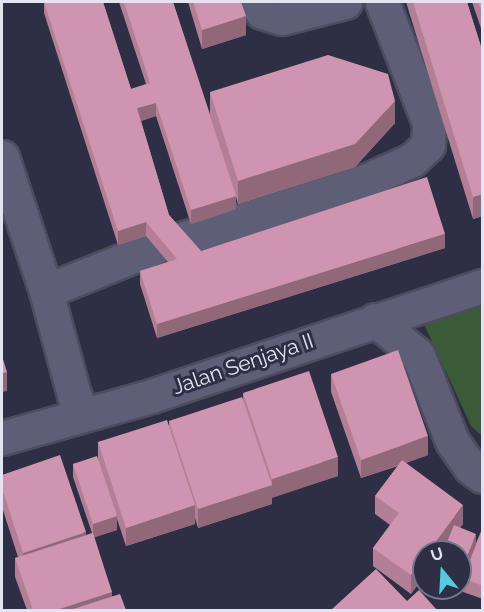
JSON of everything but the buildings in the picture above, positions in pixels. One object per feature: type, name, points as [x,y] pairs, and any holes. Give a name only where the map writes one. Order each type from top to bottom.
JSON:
[{"type":"street","points":[[255,2],[262,12],[282,18],[345,2]]},
{"type":"street","points":[[46,291],[167,243],[365,181],[412,160],[428,145],[429,123],[382,2]]},
{"type":"street","points":[[2,157],[46,291],[74,395],[83,414]]},
{"type":"street","name":"Jalan Senjaya II","points":[[2,438],[151,396],[483,286]]},
{"type":"street","points":[[375,320],[418,355],[452,441],[470,467],[483,476]]},
{"type":"green space","points":[[482,294],[482,436],[471,426],[419,313]]}]
